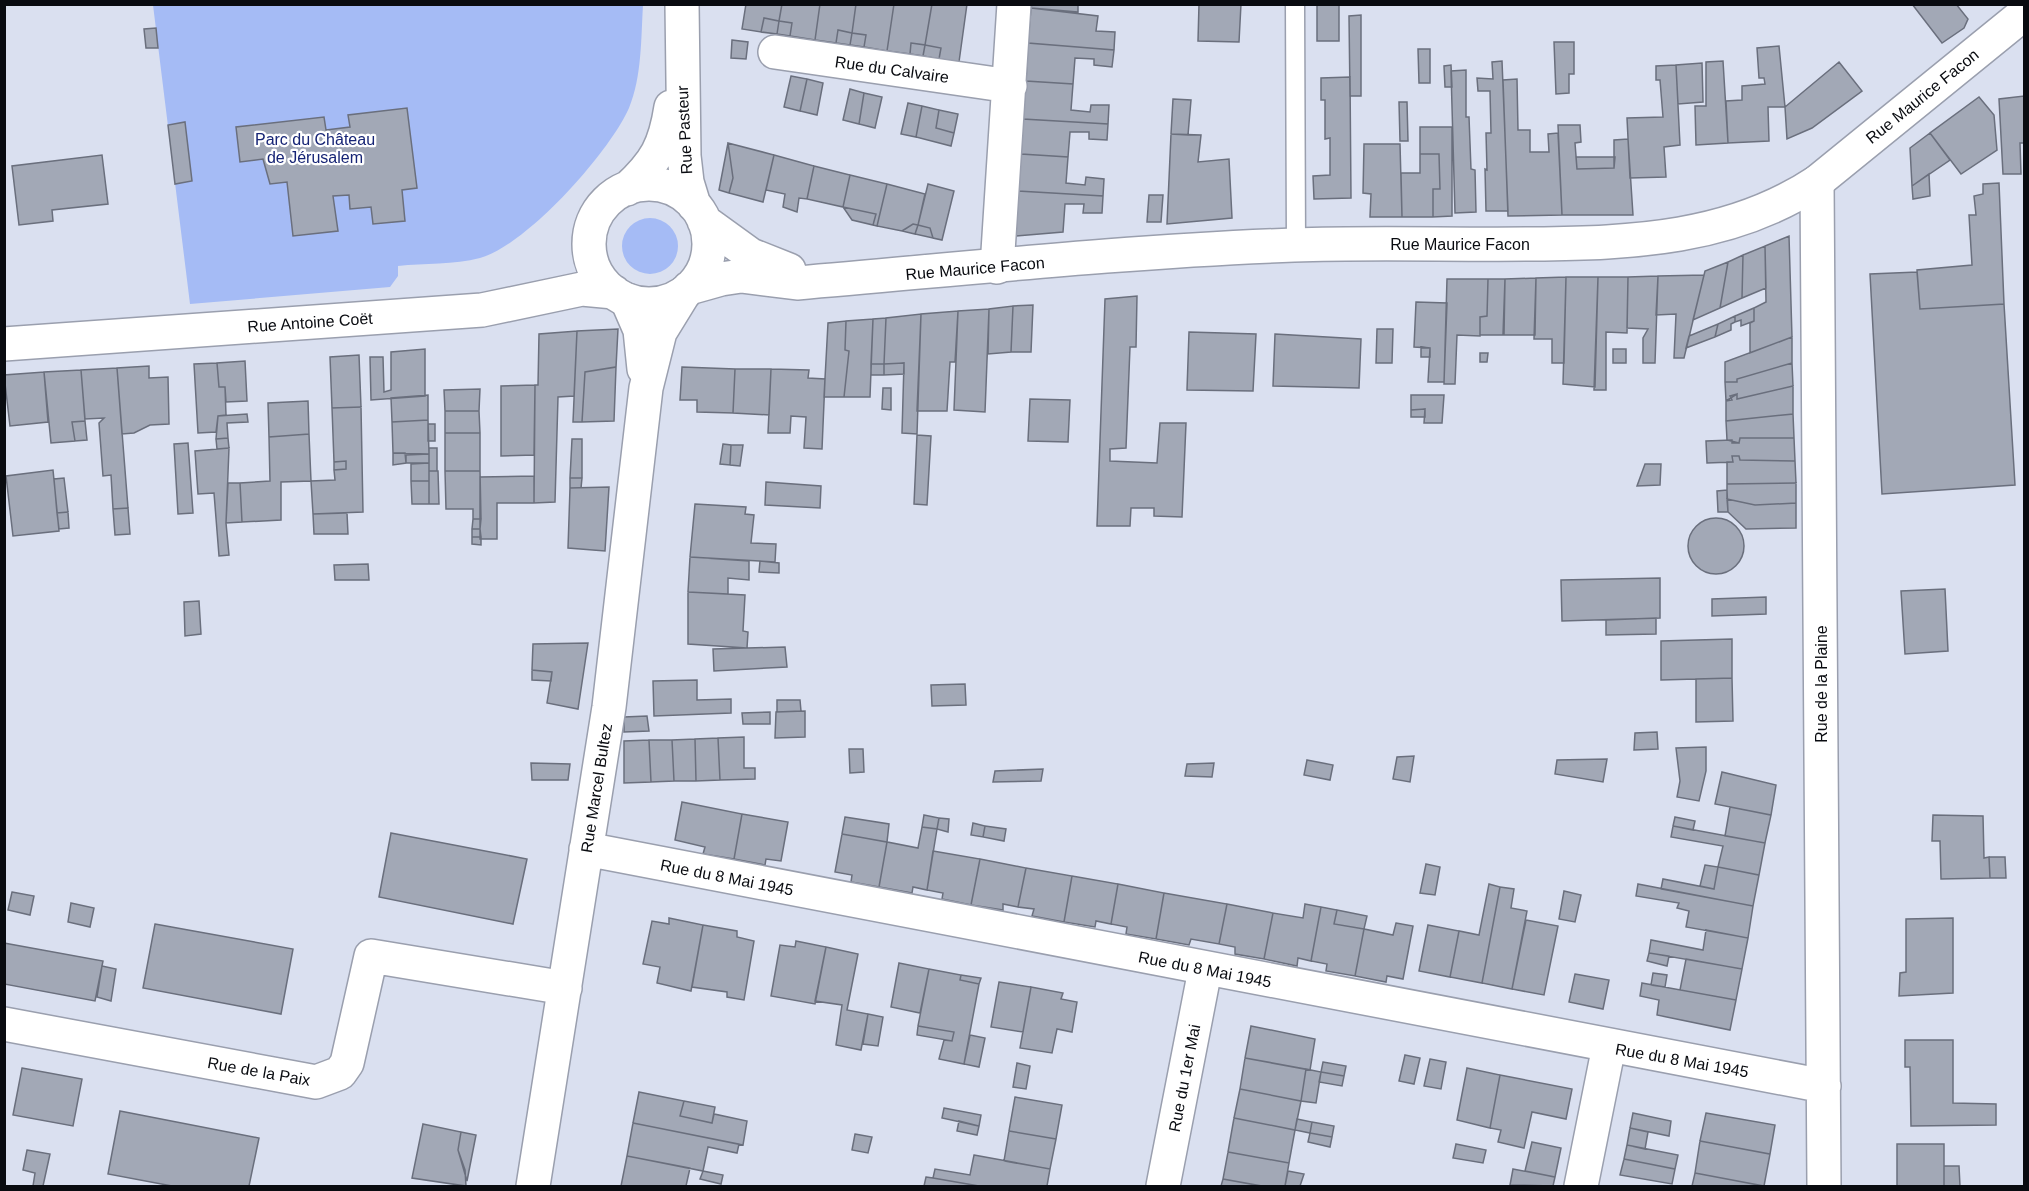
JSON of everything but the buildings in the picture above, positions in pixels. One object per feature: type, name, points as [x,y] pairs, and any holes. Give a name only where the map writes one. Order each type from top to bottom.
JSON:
[{"type":"street","name":"Rue Pasteur","points":[[682,4],[681,55],[685,170],[699,213]]},
{"type":"street","points":[[997,267],[1014,4]]},
{"type":"street","name":"Rue Maurice Facon","points":[[686,290],[721,279],[741,276],[786,283],[1296,245],[1578,243],[1655,239],[1748,218],[1796,196],[1817,182],[2020,15]]},
{"type":"street","name":"Rue du Calvaire","points":[[775,52],[1010,86]]},
{"type":"street","name":"Rue Pasteur","points":[[627,189],[652,164],[662,148],[681,55]]},
{"type":"street","name":"Rue de la Plaine","points":[[1817,182],[1824,1186]]},
{"type":"street","points":[[648,185],[663,186],[677,191],[699,213],[709,242],[708,257],[699,277],[686,290],[656,303],[621,296],[595,269],[590,255],[590,233],[603,206],[627,189],[648,185]]},
{"type":"street","name":"Rue Maurice Facon","points":[[699,213],[737,247],[762,261],[831,279]]},
{"type":"street","name":"Rue Antoine Coët","points":[[4,345],[482,310],[582,289],[621,296]]},
{"type":"street","name":"Rue Marcel Bultez","points":[[534,1186],[623,597],[646,388],[660,332],[686,290]]},
{"type":"street","name":"Rue Marcel Bultez","points":[[621,296],[640,330],[646,388]]},
{"type":"street","name":"Rue du 8 Mai 1945","points":[[586,849],[1205,970],[1824,1086]]},
{"type":"street","name":"Rue de la Paix","points":[[4,1024],[316,1082],[340,1073],[348,1063],[371,956],[565,988]]},
{"type":"street","name":"Rue du 1er Mai","points":[[1163,1186],[1205,970]]},
{"type":"street","points":[[1581,1186],[1609,1046]]},
{"type":"lane","points":[[1295,4],[1296,245]]},
{"type":"green space","name":"Parc du Château de Jérusalem","points":[[153,5],[643,5],[639,70],[629,108],[604,149],[543,217],[499,250],[470,260],[398,266],[398,276],[390,287],[190,304]]},
{"type":"green space","points":[[650,218],[661,220],[670,226],[676,235],[678,246],[676,257],[670,266],[661,272],[650,274],[639,272],[630,266],[624,257],[622,246],[624,235],[630,226],[639,220]]}]
